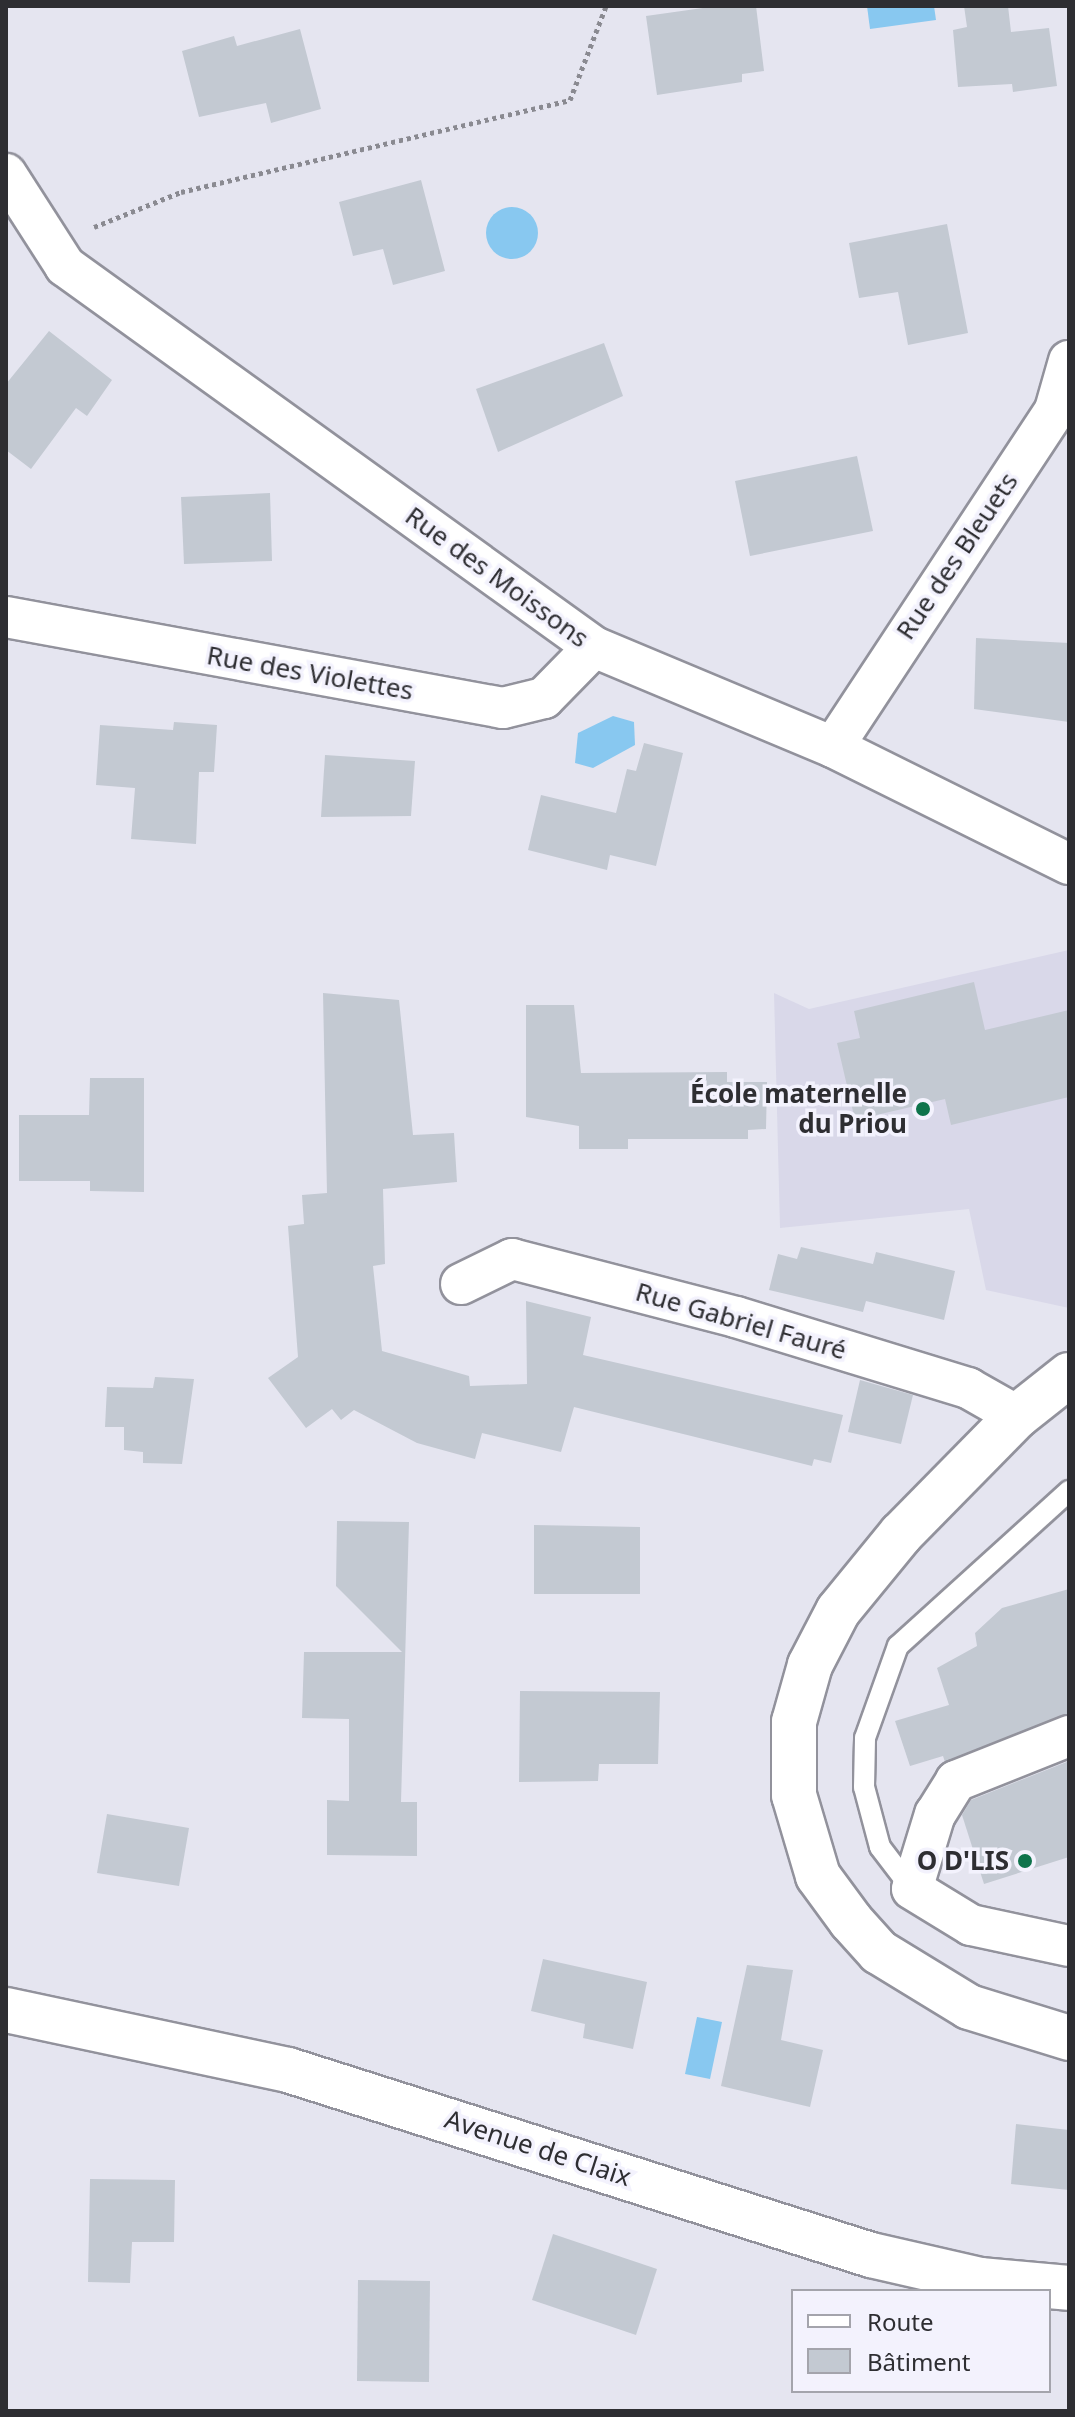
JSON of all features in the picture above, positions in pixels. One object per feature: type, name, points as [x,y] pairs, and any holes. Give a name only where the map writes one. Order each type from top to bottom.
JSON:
[{"type":"main road","points":[[1069,1375],[1017,1416],[901,1534],[838,1611],[810,1665],[794,1722],[794,1795],[818,1876],[879,1952],[969,2007],[1069,2038]]},
{"type":"main road","name":"Avenue de Claix","points":[[6,2010],[288,2070],[871,2255],[980,2280],[1069,2288]]},
{"type":"street","name":"Rue des Moissons","points":[[6,174],[65,266],[594,647],[833,747],[1069,864]]},
{"type":"street","name":"Rue des Bleuets","points":[[833,747],[1055,410],[1069,361]]},
{"type":"street","name":"Rue des Violettes","points":[[6,617],[503,708],[544,698],[594,647]]},
{"type":"street","name":"Rue Gabriel Fauré","points":[[461,1284],[512,1259],[736,1317],[968,1388],[1017,1416]]},
{"type":"street","points":[[1069,1736],[956,1781],[935,1814],[912,1889],[971,1925],[1069,1946]]},
{"type":"lane","points":[[912,1889],[880,1847],[864,1787],[865,1738],[898,1646],[1069,1491]]},
{"type":"path","points":[[50,244],[181,192],[570,100],[606,6]]},
{"type":"shaded area","name":"École maternelle du Priou","points":[[1069,950],[1069,1308],[986,1290],[969,1209],[780,1228],[774,993],[809,1009]]},
{"type":"water","points":[[867,6],[934,6],[936,20],[870,29]]},
{"type":"water","points":[[512,207],[531,214],[538,233],[531,252],[512,259],[493,252],[486,233],[493,214]]},
{"type":"water","points":[[613,716],[634,722],[635,745],[593,768],[575,763],[578,733]]},
{"type":"water","points":[[697,2017],[722,2022],[710,2079],[685,2074]]},
{"type":"building","points":[[717,6],[756,6],[764,71],[742,74],[742,82],[657,95],[646,16]]},
{"type":"building","points":[[964,6],[1008,6],[1011,32],[1049,28],[1057,86],[1013,92],[1012,84],[958,87],[953,30],[967,27]]},
{"type":"building","points":[[300,29],[321,109],[271,123],[266,103],[199,117],[182,51],[234,36],[237,46]]},
{"type":"building","points":[[421,180],[445,271],[393,285],[383,249],[353,256],[339,202]]},
{"type":"building","points":[[947,224],[968,333],[908,345],[898,292],[859,298],[849,243]]},
{"type":"building","points":[[49,331],[112,380],[87,416],[76,408],[31,469],[6,450],[6,384]]},
{"type":"building","points":[[604,343],[623,396],[498,452],[476,389]]},
{"type":"building","points":[[857,456],[873,531],[750,556],[735,481]]},
{"type":"building","points":[[270,493],[272,561],[184,564],[181,497]]},
{"type":"building","points":[[976,638],[1069,643],[1069,722],[974,709]]},
{"type":"building","points":[[174,722],[217,725],[214,772],[199,772],[196,844],[131,839],[135,788],[96,785],[100,725],[173,730]]},
{"type":"building","points":[[644,743],[683,753],[656,866],[610,855],[607,870],[528,850],[541,795],[616,813],[627,769],[636,771]]},
{"type":"building","points":[[325,755],[415,761],[411,816],[321,817]]},
{"type":"building","points":[[974,982],[985,1030],[1069,1010],[1069,1097],[951,1125],[945,1099],[855,1120],[837,1043],[860,1038],[854,1011]]},
{"type":"building","points":[[323,993],[399,1000],[413,1135],[454,1133],[457,1182],[383,1189],[385,1264],[373,1266],[382,1351],[469,1376],[470,1386],[527,1384],[526,1301],[591,1317],[583,1355],[843,1415],[831,1463],[814,1459],[812,1466],[574,1407],[561,1452],[482,1433],[475,1459],[417,1443],[354,1410],[341,1420],[332,1409],[306,1428],[268,1378],[298,1357],[288,1226],[304,1224],[302,1195],[327,1193]]},
{"type":"building","points":[[526,1005],[574,1005],[581,1073],[727,1072],[727,1082],[767,1082],[766,1129],[748,1130],[748,1139],[628,1139],[628,1149],[579,1149],[579,1126],[526,1117]]},
{"type":"building","points":[[90,1078],[144,1078],[144,1192],[90,1191],[90,1181],[19,1181],[19,1115],[89,1115]]},
{"type":"building","points":[[801,1247],[873,1264],[876,1252],[955,1271],[944,1320],[866,1301],[863,1312],[769,1290],[778,1254],[797,1259]]},
{"type":"building","points":[[155,1377],[194,1379],[182,1464],[143,1463],[143,1452],[124,1450],[124,1427],[105,1427],[107,1387],[153,1388]]},
{"type":"building","points":[[860,1380],[913,1395],[901,1444],[848,1432]]},
{"type":"building","points":[[337,1521],[409,1522],[401,1802],[417,1802],[417,1856],[327,1855],[327,1800],[349,1801],[349,1719],[302,1718],[304,1652],[402,1652],[336,1586]]},
{"type":"building","points":[[534,1525],[640,1527],[640,1594],[534,1594]]},
{"type":"building","points":[[1069,1589],[1069,1714],[945,1762],[943,1756],[910,1766],[895,1721],[949,1705],[937,1668],[977,1646],[975,1633],[1002,1608]]},
{"type":"building","points":[[520,1691],[660,1692],[658,1764],[599,1764],[598,1781],[519,1782]]},
{"type":"building","points":[[1069,1761],[1069,1857],[984,1884],[962,1815],[971,1800]]},
{"type":"building","points":[[107,1814],[189,1828],[179,1886],[97,1873]]},
{"type":"building","points":[[543,1959],[647,1982],[633,2049],[583,2038],[585,2024],[531,2011]]},
{"type":"building","points":[[747,1965],[793,1970],[781,2040],[823,2050],[810,2107],[721,2086]]},
{"type":"building","points":[[1016,2124],[1069,2130],[1069,2190],[1011,2184]]},
{"type":"building","points":[[90,2179],[175,2180],[174,2242],[132,2242],[130,2283],[88,2282]]},
{"type":"building","points":[[553,2234],[657,2269],[636,2335],[532,2300]]},
{"type":"building","points":[[358,2280],[430,2281],[429,2382],[357,2381]]},
{"type":"place","name":"École maternelle du Priou","points":[[923,1109]]},
{"type":"place","name":"O D'LIS","points":[[1025,1861]]}]
